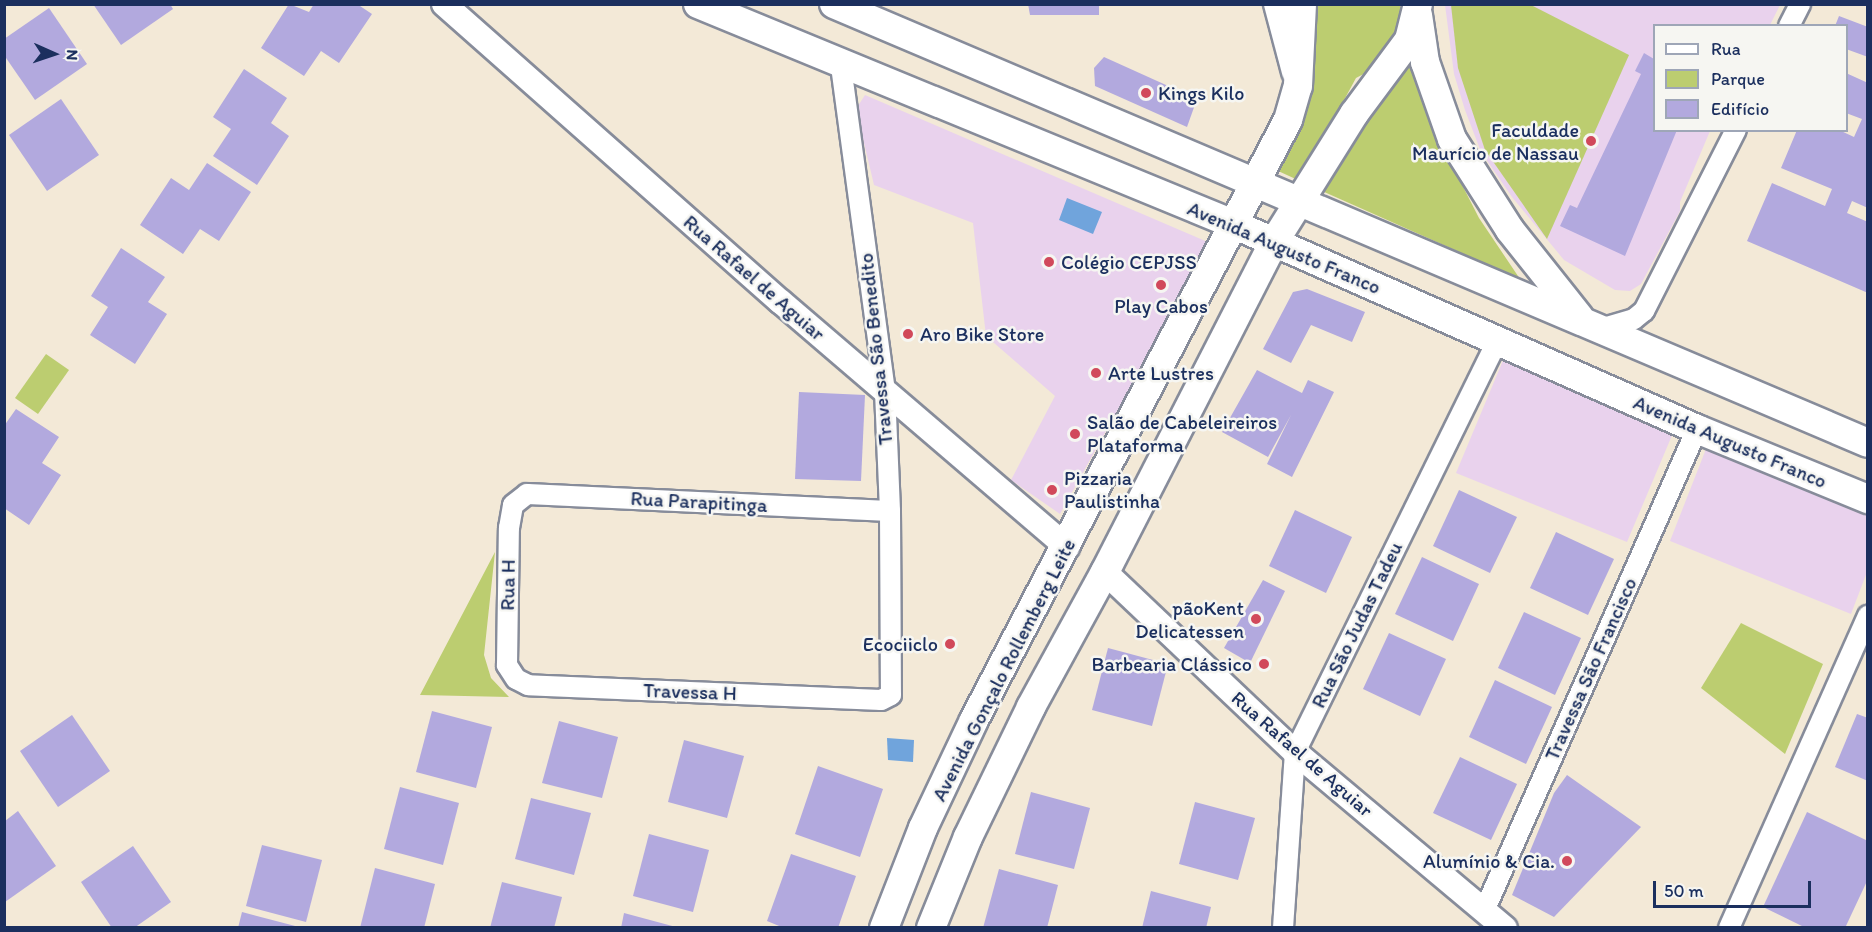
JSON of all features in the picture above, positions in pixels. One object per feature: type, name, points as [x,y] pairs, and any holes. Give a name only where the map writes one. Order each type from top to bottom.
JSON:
[{"type":"main road","name":"Avenida Augusto Franco","points":[[698,4],[841,66],[1233,224],[1697,429],[1868,499]]},
{"type":"main road","points":[[834,4],[1868,443]]},
{"type":"main road","name":"Avenida Gonçalo Rollemberg Leite","points":[[884,927],[923,828],[974,720],[1067,547],[1288,120],[1298,86],[1302,4]]},
{"type":"main road","points":[[1417,8],[1425,62],[1452,139],[1510,230],[1592,324]]},
{"type":"main road","name":"Avenida Gonçalo Rollemberg Leite","points":[[931,927],[968,837],[1031,707],[1105,572],[1274,242],[1297,200],[1409,40],[1417,8]]},
{"type":"street","name":"Rua Rafael de Aguiar","points":[[444,4],[885,391],[1067,547]]},
{"type":"street","points":[[1276,4],[1298,86]]},
{"type":"street","points":[[1790,24],[1800,4]]},
{"type":"street","name":"Travessa São Benedito","points":[[841,66],[885,391],[890,511],[891,695],[881,700]]},
{"type":"street","points":[[1592,324],[1634,319],[1644,311],[1735,132]]},
{"type":"street","name":"Rua São Judas Tadeu","points":[[1282,927],[1295,752],[1497,341]]},
{"type":"street","name":"Travessa São Francisco","points":[[1485,909],[1697,429]]},
{"type":"street","name":"Rua Parapitinga","points":[[513,505],[527,494],[890,511]]},
{"type":"street","name":"Rua H","points":[[507,665],[513,505]]},
{"type":"street","name":"Rua Rafael de Aguiar","points":[[1105,572],[1295,752],[1505,927]]},
{"type":"street","points":[[1729,927],[1868,616]]},
{"type":"street","name":"Travessa H","points":[[507,665],[516,679],[528,685],[881,700]]},
{"type":"shaded area","name":"Faculdade Maurício de Nassau","points":[[1445,5],[1780,5],[1770,24],[1653,24],[1653,132],[1710,132],[1680,202],[1680,211],[1641,284],[1630,291],[1615,290],[1564,260],[1512,197],[1481,152],[1454,74]]},
{"type":"shaded area","name":"Colégio CEPJSS","points":[[865,95],[1210,243],[1060,514],[1011,480],[1055,396],[986,336],[973,223],[874,185],[856,109]]},
{"type":"shaded area","points":[[1504,358],[1673,433],[1627,542],[1456,473]]},
{"type":"shaded area","points":[[1706,449],[1867,514],[1867,572],[1851,614],[1670,541]]},
{"type":"green space","points":[[1315,5],[1400,5],[1405,22],[1373,69],[1356,78],[1300,181],[1276,170]]},
{"type":"green space","points":[[1451,5],[1531,5],[1629,55],[1547,239],[1485,150],[1458,68]]},
{"type":"green space","points":[[1414,52],[1435,132],[1479,218],[1520,279],[1322,191],[1359,120]]},
{"type":"green space","points":[[46,354],[69,370],[38,414],[15,398]]},
{"type":"green space","points":[[495,552],[484,655],[491,678],[509,697],[420,695]]},
{"type":"green space","points":[[1741,623],[1823,664],[1785,754],[1701,688]]},
{"type":"water","points":[[1067,198],[1102,212],[1093,234],[1059,220]]},
{"type":"water","points":[[887,738],[914,740],[913,762],[888,760]]},
{"type":"building","points":[[93,4],[170,4],[173,9],[121,45]]},
{"type":"building","points":[[289,4],[309,12],[314,4],[357,4],[372,14],[339,63],[321,51],[304,76],[261,48]]},
{"type":"building","points":[[1028,4],[1099,4],[1099,15],[1030,15]]},
{"type":"building","points":[[49,8],[87,64],[35,100],[4,55],[4,39]]},
{"type":"building","points":[[1839,16],[1868,27],[1868,57],[1848,50],[1848,24],[1836,24]]},
{"type":"building","name":"Faculdade Maurício de Nassau","points":[[1644,53],[1653,58],[1653,132],[1676,132],[1625,256],[1560,226],[1570,205],[1577,208],[1641,74],[1635,71]]},
{"type":"building","name":"Kings Kilo","points":[[1104,57],[1197,99],[1187,127],[1095,86],[1094,68]]},
{"type":"building","points":[[244,69],[287,98],[271,123],[289,136],[257,185],[213,156],[231,129],[213,117]]},
{"type":"building","points":[[1848,74],[1868,83],[1868,208],[1852,201],[1847,213],[1868,222],[1868,293],[1747,241],[1772,183],[1825,206],[1832,189],[1781,168],[1796,132],[1843,132],[1854,137],[1862,119],[1848,114]]},
{"type":"building","points":[[61,99],[99,155],[47,191],[9,135]]},
{"type":"building","points":[[207,163],[251,192],[219,241],[200,229],[183,254],[140,225],[171,178],[189,190]]},
{"type":"building","points":[[121,248],[165,277],[148,302],[167,314],[135,364],[90,335],[108,307],[91,296]]},
{"type":"building","points":[[1307,289],[1365,312],[1352,342],[1311,325],[1291,363],[1263,349],[1293,292]]},
{"type":"building","points":[[1257,370],[1302,393],[1308,380],[1334,392],[1292,477],[1267,464],[1291,415],[1268,457],[1222,432]]},
{"type":"building","points":[[799,392],[865,395],[861,481],[795,479]]},
{"type":"building","points":[[16,409],[59,437],[42,463],[61,475],[29,525],[4,508],[4,426]]},
{"type":"building","points":[[1459,490],[1517,517],[1490,573],[1433,546]]},
{"type":"building","points":[[1295,510],[1352,537],[1326,593],[1269,566]]},
{"type":"building","points":[[1556,532],[1614,559],[1588,615],[1530,588]]},
{"type":"building","points":[[1422,557],[1479,584],[1453,641],[1395,614]]},
{"type":"building","name":"pãoKent Delicatessen","points":[[1263,580],[1285,591],[1250,663],[1224,648]]},
{"type":"building","points":[[1524,612],[1581,638],[1555,695],[1498,668]]},
{"type":"building","points":[[1389,633],[1446,659],[1420,716],[1363,689]]},
{"type":"building","points":[[1108,648],[1168,664],[1152,726],[1092,710]]},
{"type":"building","points":[[1495,680],[1552,707],[1526,764],[1469,737]]},
{"type":"building","points":[[432,711],[492,727],[476,788],[416,772]]},
{"type":"building","points":[[1857,714],[1868,718],[1868,781],[1835,767]]},
{"type":"building","points":[[72,715],[110,771],[58,807],[20,751]]},
{"type":"building","points":[[559,721],[618,737],[602,798],[542,783]]},
{"type":"building","points":[[684,740],[744,756],[727,818],[668,802]]},
{"type":"building","points":[[1460,757],[1517,784],[1491,840],[1433,813]]},
{"type":"building","points":[[818,766],[883,789],[860,857],[795,834]]},
{"type":"building","name":"Alumínio & Cia.","points":[[1567,775],[1641,827],[1554,917],[1512,895],[1554,793]]},
{"type":"building","points":[[400,787],[459,803],[443,865],[384,849]]},
{"type":"building","points":[[1031,792],[1090,808],[1074,869],[1015,854]]},
{"type":"building","points":[[531,798],[591,813],[574,875],[515,859]]},
{"type":"building","points":[[1195,802],[1255,818],[1238,880],[1179,864]]},
{"type":"building","points":[[18,811],[56,866],[5,902],[5,821]]},
{"type":"building","points":[[1807,812],[1868,841],[1868,879],[1845,928],[1806,928],[1763,907]]},
{"type":"building","points":[[649,834],[709,850],[693,912],[633,896]]},
{"type":"building","points":[[262,845],[322,860],[306,922],[246,906]]},
{"type":"building","points":[[133,846],[171,902],[134,928],[112,928],[81,882]]},
{"type":"building","points":[[791,854],[856,876],[838,928],[784,928],[767,921]]},
{"type":"building","points":[[375,868],[435,884],[424,928],[360,928]]},
{"type":"building","points":[[999,869],[1058,885],[1047,928],[983,928]]},
{"type":"building","points":[[502,882],[562,897],[554,928],[490,928]]},
{"type":"building","points":[[1151,891],[1211,907],[1206,928],[1142,928]]},
{"type":"building","points":[[242,912],[299,927],[299,928],[238,928]]},
{"type":"building","points":[[624,913],[676,927],[676,928],[621,928]]},
{"type":"place","name":"Kings Kilo","points":[[1146,93]]},
{"type":"place","name":"Faculdade Maurício de Nassau","points":[[1591,141]]},
{"type":"place","name":"Colégio CEPJSS","points":[[1049,262]]},
{"type":"place","name":"Play Cabos","points":[[1161,285]]},
{"type":"place","name":"Aro Bike Store","points":[[908,334]]},
{"type":"place","name":"Arte Lustres","points":[[1096,373]]},
{"type":"place","name":"Salão de Cabeleireiros Plataforma","points":[[1075,434]]},
{"type":"place","name":"Pizzaria Paulistinha","points":[[1052,490]]},
{"type":"place","name":"pãoKent Delicatessen","points":[[1256,619]]},
{"type":"place","name":"Ecociiclo","points":[[950,644]]},
{"type":"place","name":"Barbearia Clássico","points":[[1264,664]]},
{"type":"place","name":"Alumínio & Cia.","points":[[1567,861]]}]
